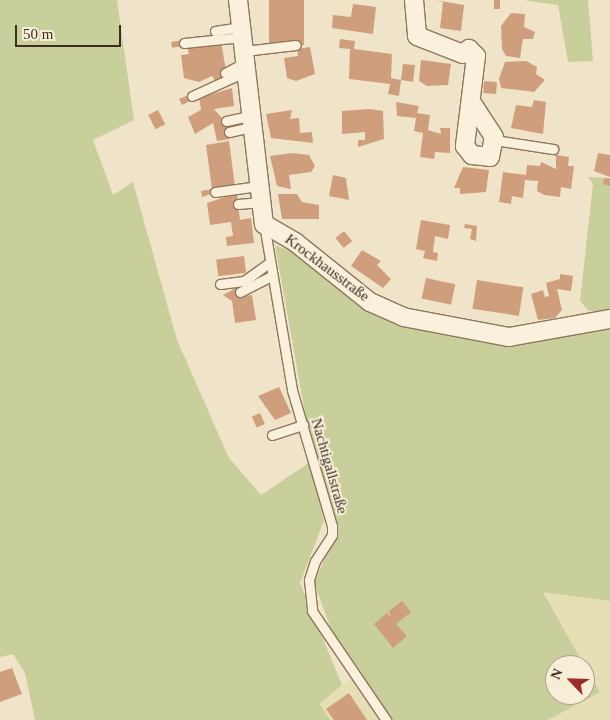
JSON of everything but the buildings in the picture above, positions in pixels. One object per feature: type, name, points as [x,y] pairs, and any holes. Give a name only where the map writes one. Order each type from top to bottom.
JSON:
[{"type":"street","points":[[238,0],[250,121],[264,224]]},
{"type":"street","points":[[414,0],[417,36],[468,57],[473,105],[465,146],[472,155],[490,157],[494,140],[473,105]]},
{"type":"street","name":"Krockhausstraße","points":[[264,224],[295,242],[370,302],[403,317],[509,337],[610,319]]},
{"type":"lane","points":[[215,31],[244,49]]},
{"type":"lane","points":[[184,43],[244,49],[296,45]]},
{"type":"lane","points":[[225,73],[244,49]]},
{"type":"lane","points":[[192,96],[244,49]]},
{"type":"lane","points":[[226,120],[250,121]]},
{"type":"lane","points":[[229,132],[250,121]]},
{"type":"lane","points":[[494,140],[553,149]]},
{"type":"lane","points":[[215,192],[260,194]]},
{"type":"lane","points":[[238,204],[260,194]]},
{"type":"lane","name":"Nachtigallstraße","points":[[264,224],[271,276],[292,390],[332,526],[332,535],[315,561],[309,580],[312,611],[386,720]]},
{"type":"lane","points":[[220,284],[244,281],[270,263]]},
{"type":"lane","points":[[240,292],[271,276]]},
{"type":"lane","points":[[272,435],[302,424]]},
{"type":"shaded area","points":[[542,591],[610,601],[610,720],[548,720],[576,705],[595,705],[595,695],[600,692],[595,683],[595,655],[579,655]]},
{"type":"shaded area","points":[[359,671],[393,720],[330,720],[320,704]]},
{"type":"green space","points":[[0,0],[117,0],[134,120],[93,140],[113,195],[133,182],[177,340],[229,458],[261,495],[310,462],[324,521],[300,583],[342,685],[320,704],[330,720],[35,720],[25,673],[13,654],[0,657]]},
{"type":"green space","points":[[523,0],[588,0],[593,61],[568,62],[558,5]]},
{"type":"green space","points":[[588,177],[610,178],[610,311],[589,311],[580,301],[593,184]]},
{"type":"green space","points":[[275,245],[302,255],[380,317],[485,341],[532,342],[576,328],[610,327],[610,601],[543,592],[578,655],[545,655],[545,705],[576,705],[548,720],[393,720],[334,637],[314,583],[337,530],[305,413]]},
{"type":"green space","points":[[595,683],[600,692],[595,695]]}]
